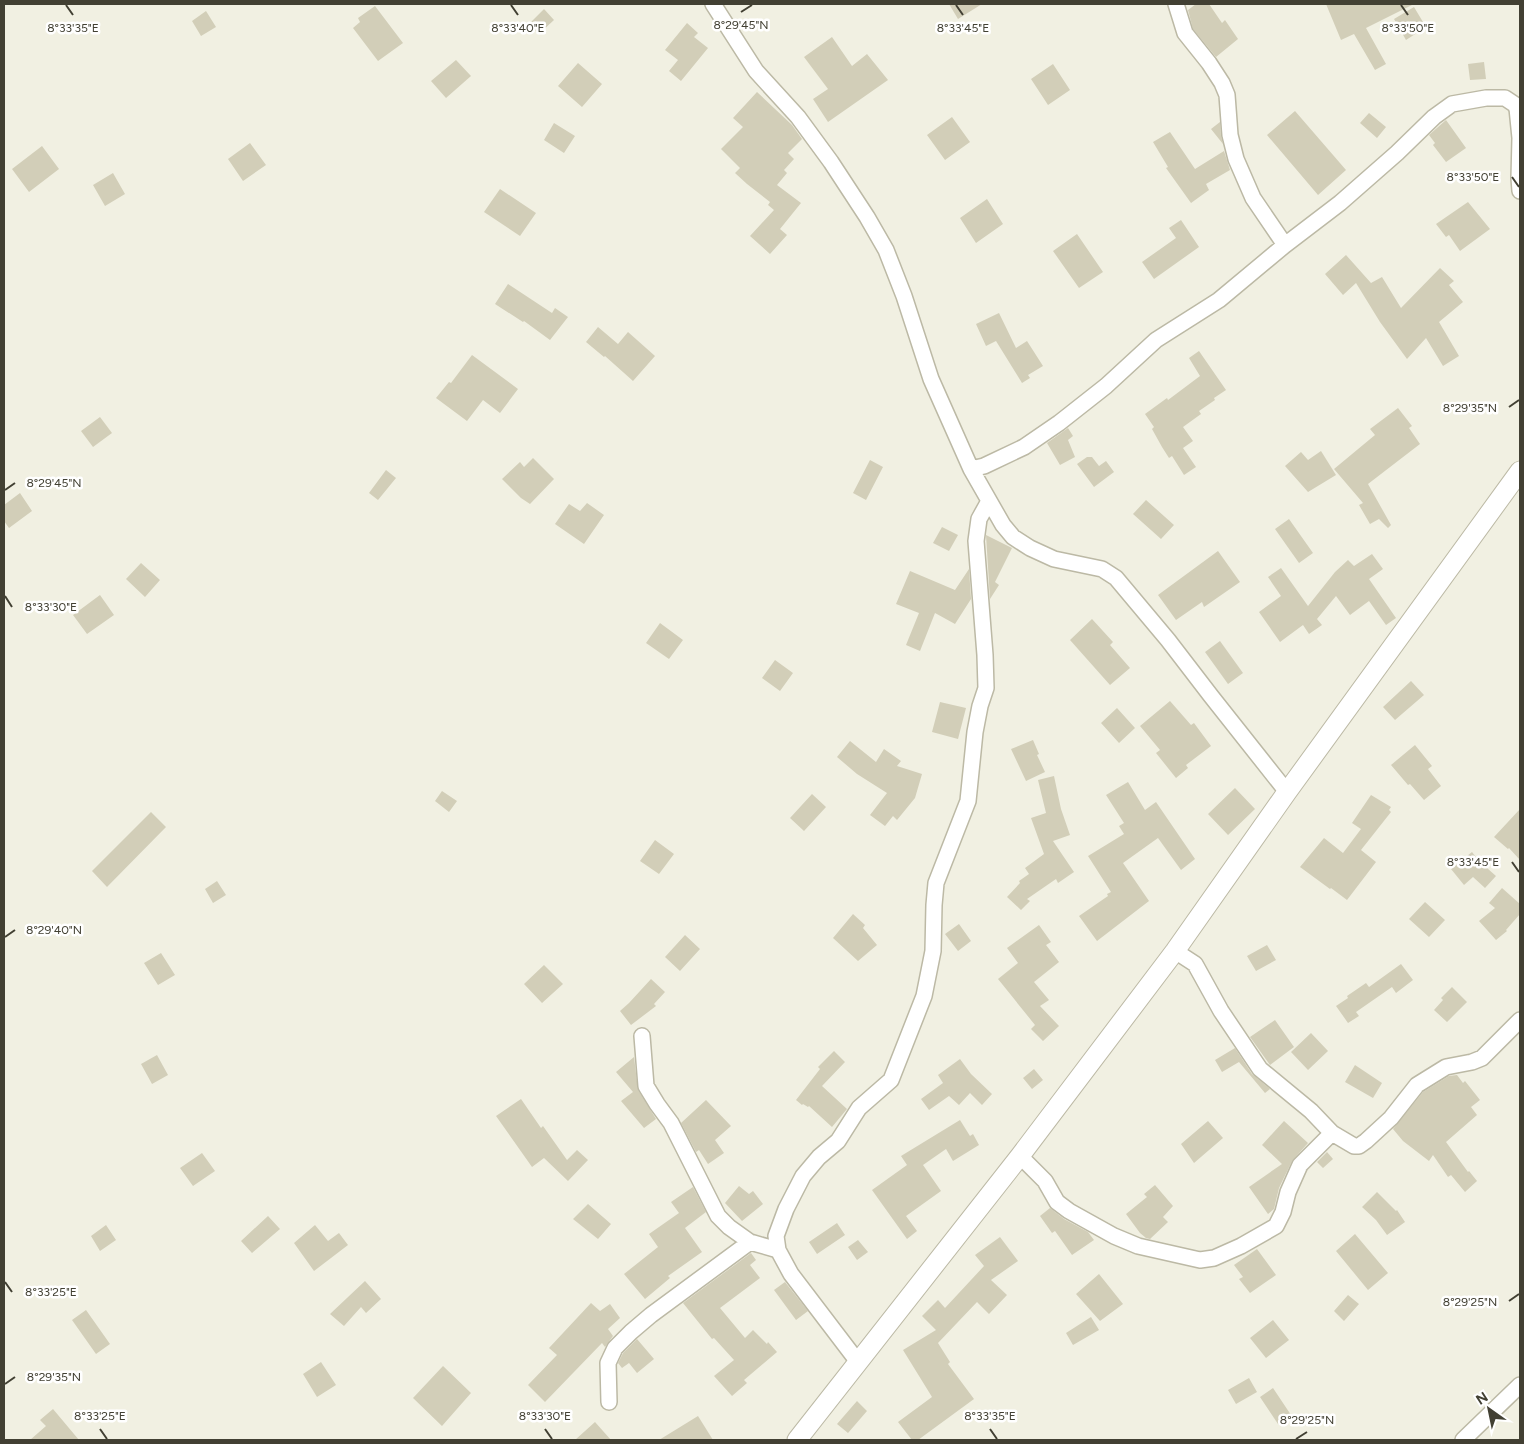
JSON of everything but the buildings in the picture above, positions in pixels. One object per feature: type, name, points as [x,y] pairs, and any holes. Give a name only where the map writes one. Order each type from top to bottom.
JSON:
[{"type":"street","points":[[713,4],[756,71],[773,92],[798,117],[831,162],[886,250],[904,296],[931,379],[971,469],[1002,525],[1012,537],[1030,548],[1054,559],[1102,570],[1116,578],[1168,640],[1286,792]]},
{"type":"street","points":[[1176,4],[1186,32],[1209,63],[1227,94],[1230,135],[1236,159],[1253,198],[1285,245]]},
{"type":"street","points":[[971,469],[984,466],[1024,447],[1060,423],[1106,386],[1156,340],[1219,300],[1285,245],[1340,203],[1397,153],[1434,117],[1452,104],[1486,98],[1505,98],[1514,104],[1517,108],[1520,138],[1518,178],[1520,191]]},
{"type":"street","points":[[798,1440],[1020,1156],[1175,951],[1286,792],[1520,471]]},
{"type":"street","points":[[858,1362],[791,1274],[778,1250],[776,1236],[803,1176],[819,1157],[838,1141],[859,1108],[891,1080],[924,996],[933,950],[936,883],[968,801],[975,732],[986,688],[986,663],[976,542],[978,524],[989,501]]},
{"type":"street","points":[[978,524],[1002,525]]},
{"type":"street","points":[[1175,951],[1195,964],[1222,1011],[1260,1069],[1311,1111],[1332,1133],[1354,1146],[1359,1146],[1391,1118],[1417,1085],[1446,1067],[1482,1058],[1520,1020]]},
{"type":"street","points":[[642,1036],[646,1086],[671,1123],[718,1216],[750,1242],[778,1250]]},
{"type":"street","points":[[1020,1156],[1045,1181],[1057,1202],[1069,1211],[1114,1236],[1138,1246],[1200,1260],[1214,1258],[1223,1254],[1276,1226],[1300,1165],[1332,1133]]},
{"type":"street","points":[[609,1402],[608,1363],[615,1348],[651,1315],[750,1242]]},
{"type":"street","points":[[1463,1440],[1520,1385]]}]
